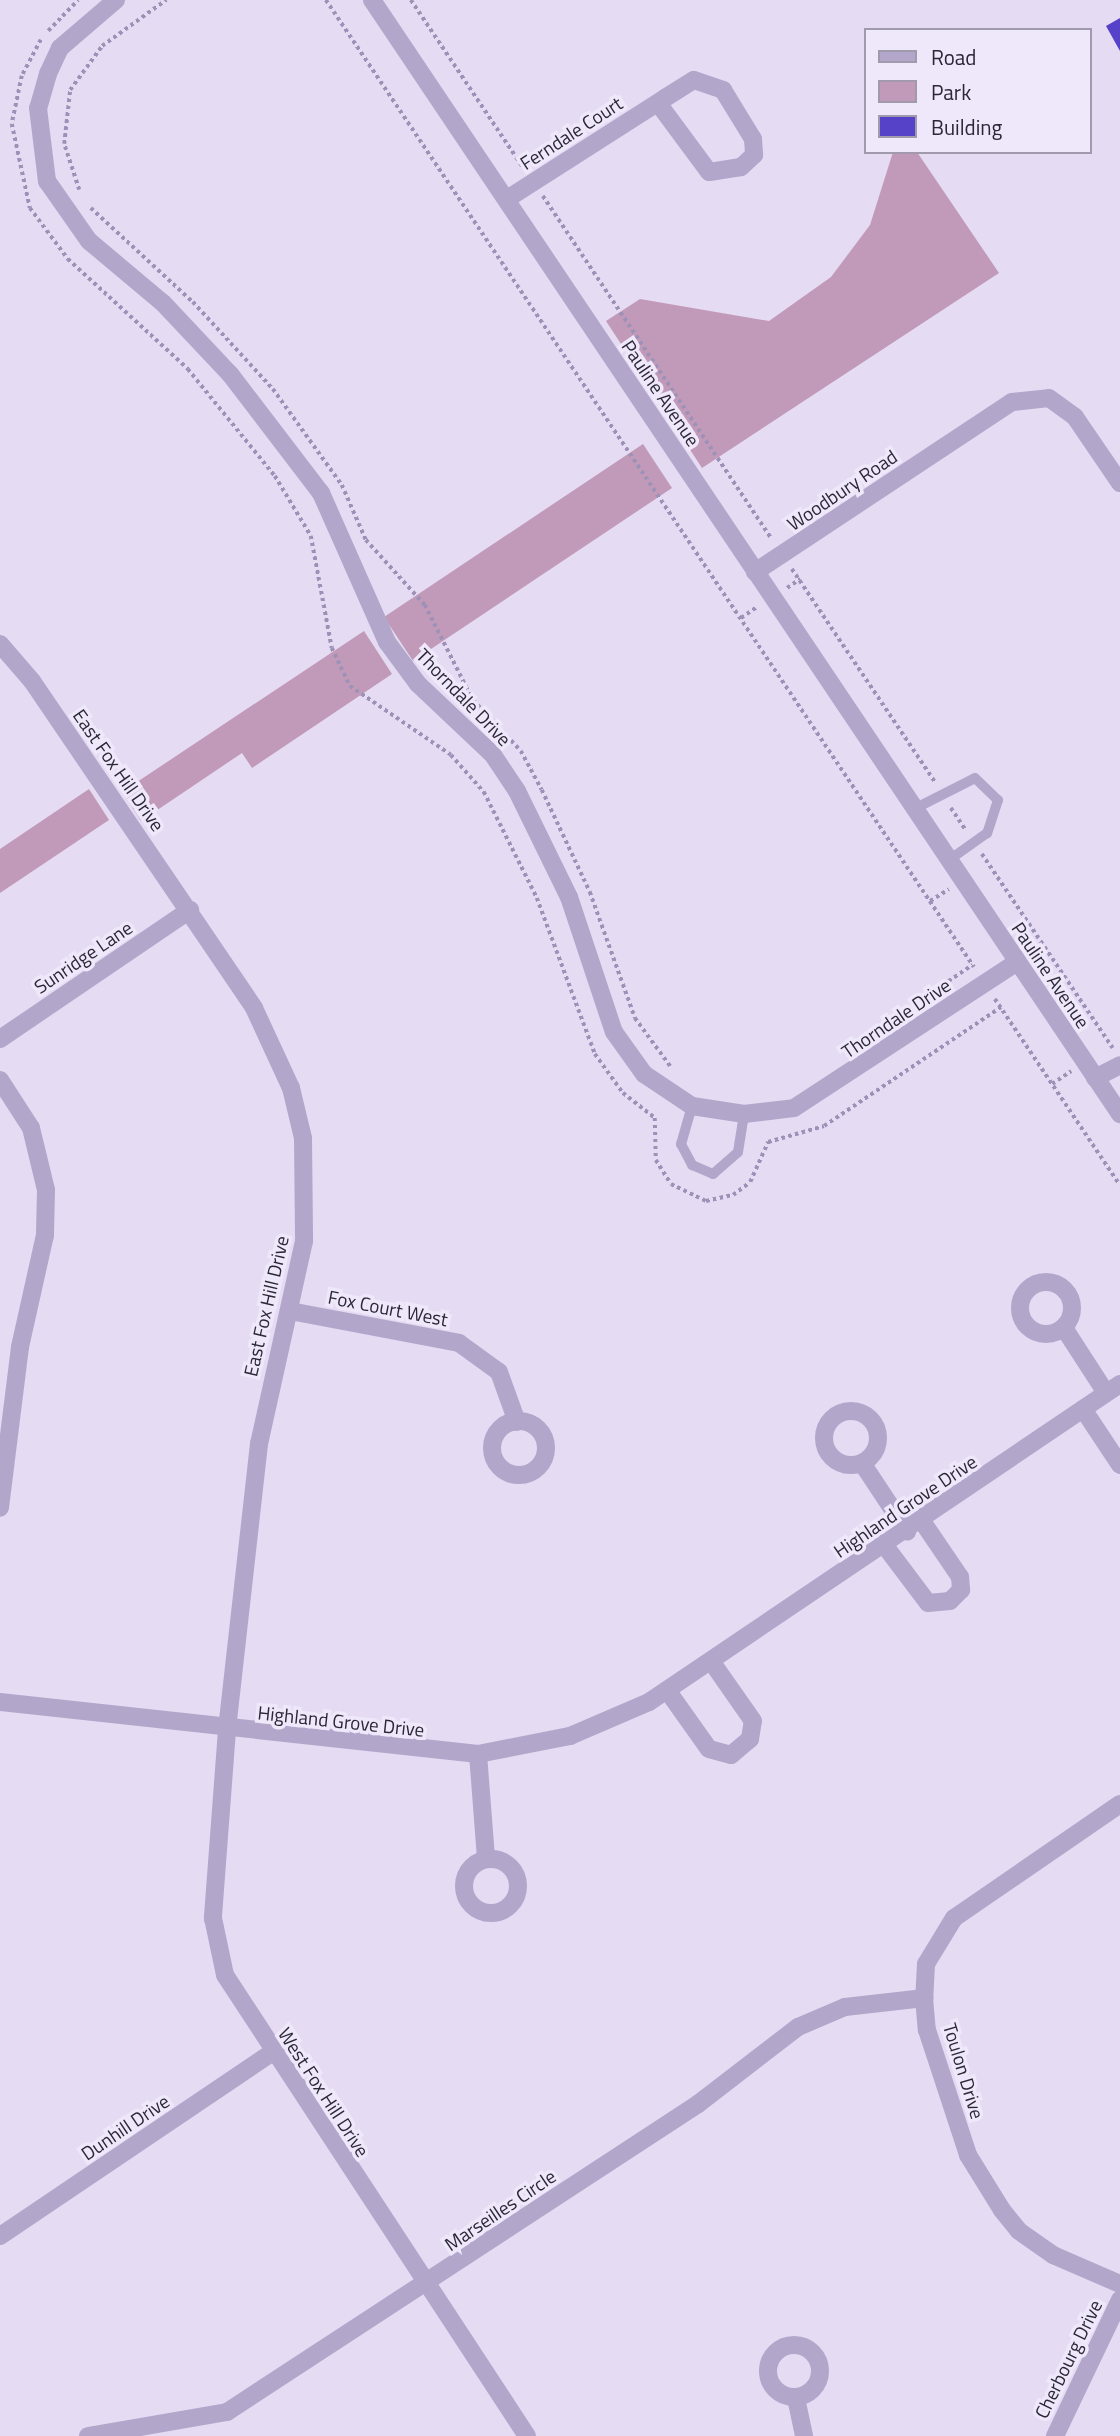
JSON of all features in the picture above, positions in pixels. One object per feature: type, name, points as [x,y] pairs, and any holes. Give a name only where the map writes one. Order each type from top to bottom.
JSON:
[{"type":"street","name":"Thorndale Drive","points":[[116,0],[60,48],[48,74],[38,108],[47,181],[89,241],[163,303],[230,374],[321,493],[387,642],[418,684],[493,755],[517,791],[569,897],[614,1032],[644,1074],[692,1106],[744,1114],[794,1108],[822,1093],[1017,962]]},
{"type":"street","name":"Pauline Avenue","points":[[372,0],[1120,1114]]},
{"type":"street","name":"Ferndale Court","points":[[507,200],[534,183],[658,103],[694,80],[707,80],[729,99],[753,139],[754,155],[741,167],[709,172],[658,103]]},
{"type":"street","name":"Woodbury Road","points":[[755,572],[1012,402],[1049,398],[1075,417],[1120,483]]},
{"type":"street","name":"East Fox Hill Drive","points":[[0,644],[190,910],[254,1008],[291,1088],[307,1184],[304,1241],[259,1444],[227,1730]]},
{"type":"street","name":"Sunridge Lane","points":[[0,1039],[190,910]]},
{"type":"street","points":[[1095,1078],[1120,1065]]},
{"type":"street","points":[[0,1080],[31,1128],[46,1190],[45,1235],[20,1347],[0,1508]]},
{"type":"street","name":"Fox Court West","points":[[290,1311],[459,1343],[499,1372],[517,1422]]},
{"type":"street","points":[[1064,1328],[1113,1388]]},
{"type":"street","name":"Highland Grove Drive","points":[[0,1702],[227,1730],[478,1754],[570,1736],[667,1690],[886,1546],[1113,1388]]},
{"type":"street","points":[[1083,1409],[1120,1465]]},
{"type":"street","points":[[862,1463],[961,1577],[961,1590],[950,1601],[928,1604],[886,1546]]},
{"type":"street","points":[[667,1690],[709,1749],[719,1756],[737,1751],[750,1739],[753,1721],[711,1661]]},
{"type":"street","name":"West Fox Hill Drive","points":[[227,1730],[213,1918],[226,1975],[272,2052],[527,2436]]},
{"type":"street","points":[[478,1754],[486,1859]]},
{"type":"street","name":"Toulon Drive","points":[[1120,1804],[954,1918],[926,1964],[924,1998],[928,2030],[968,2155],[1002,2210],[1018,2231],[1053,2255],[1120,2284]]},
{"type":"street","name":"Marseilles Circle","points":[[88,2436],[227,2412],[426,2285],[698,2104],[798,2027],[845,2007],[924,1998]]},
{"type":"street","name":"Dunhill Drive","points":[[0,2236],[272,2052]]},
{"type":"street","name":"Cherbourg Drive","points":[[1055,2436],[1120,2300]]},
{"type":"street","points":[[796,2398],[804,2436]]},
{"type":"lane","points":[[914,809],[975,778],[998,800],[987,833],[948,860]]},
{"type":"lane","points":[[692,1106],[681,1144],[692,1165],[713,1174],[737,1152],[744,1114]]},
{"type":"path","points":[[78,0],[35,49],[18,89],[13,139],[30,208],[68,259],[180,361],[263,458],[307,525],[332,648],[345,679],[472,775],[558,950]]},
{"type":"path","points":[[166,0],[110,39],[82,68],[66,104],[66,156],[90,207],[230,340]]},
{"type":"path","points":[[326,0],[1120,1185]]},
{"type":"path","points":[[411,0],[1120,1058]]},
{"type":"path","points":[[434,619],[456,657]]},
{"type":"path","points":[[923,998],[972,965]]},
{"type":"path","points":[[624,987],[649,1042],[677,1072]]},
{"type":"green space","points":[[892,154],[918,154],[999,273],[702,468],[606,321],[640,299],[769,321],[831,277],[870,225]]},
{"type":"green space","points":[[643,444],[672,488],[413,661],[384,617]]},
{"type":"green space","points":[[364,631],[392,674],[252,768],[242,753],[141,821],[122,792]]},
{"type":"green space","points":[[89,789],[109,820],[0,893],[0,849]]},
{"type":"building","points":[[1120,18],[1120,51],[1106,26]]}]
